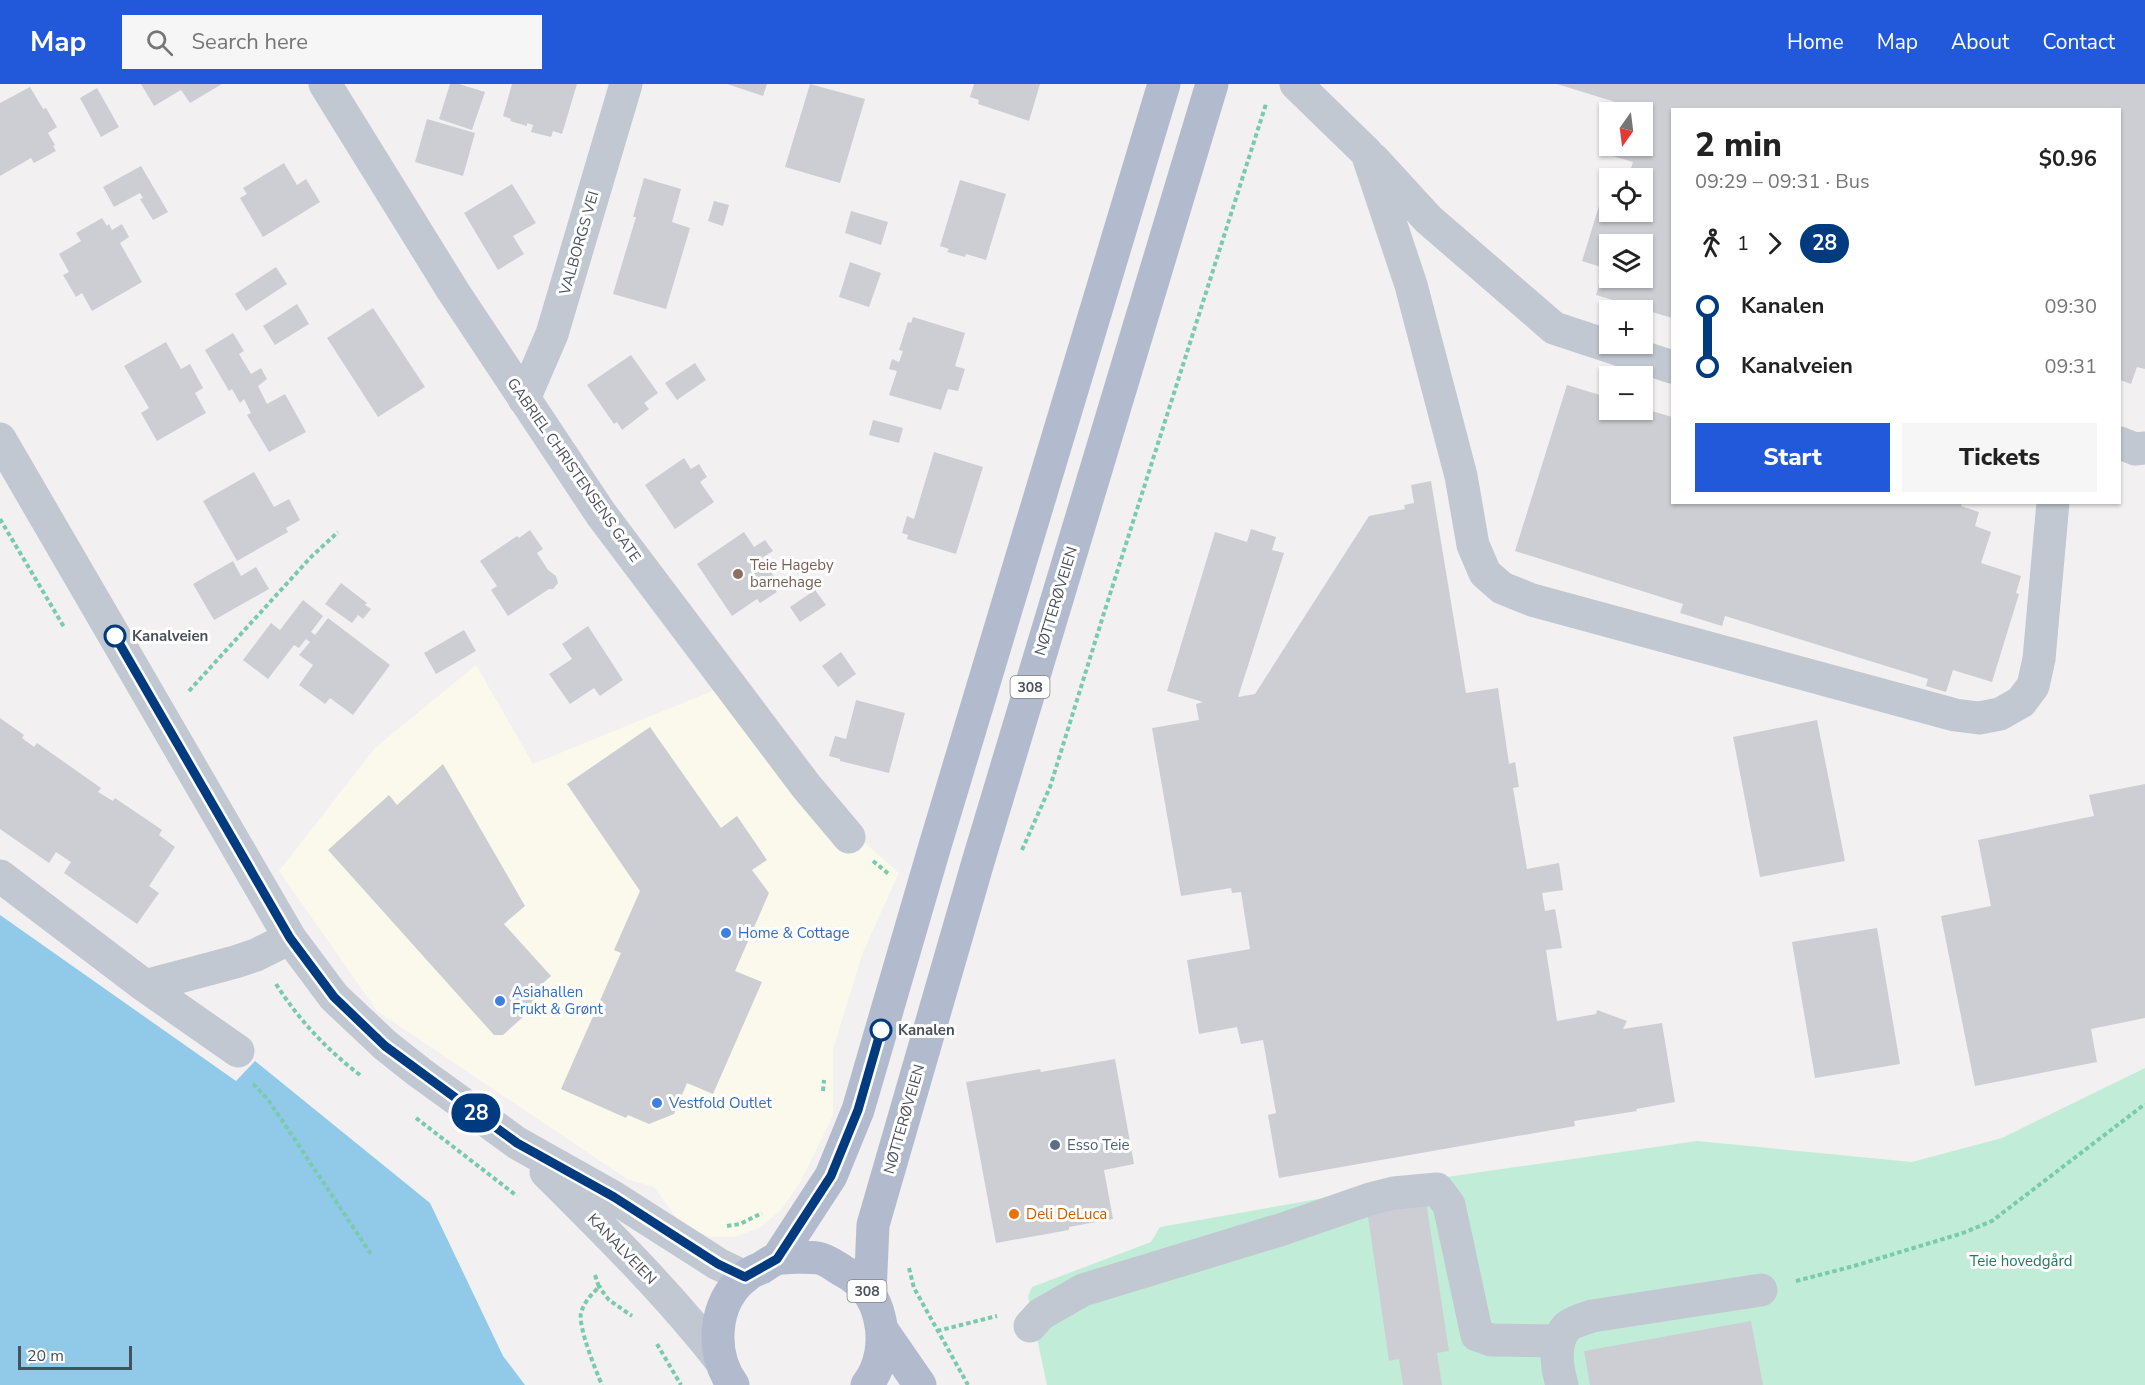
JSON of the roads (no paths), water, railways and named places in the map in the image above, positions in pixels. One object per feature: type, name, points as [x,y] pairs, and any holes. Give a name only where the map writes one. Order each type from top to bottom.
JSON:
[{"type":"main road","name":"308","points":[[727,1377],[718,1343],[720,1319],[729,1296],[745,1277],[777,1259],[831,1176],[858,1110],[937,838],[1164,84]]},
{"type":"main road","name":"NØTTERØVEIEN","points":[[870,1294],[873,1225],[978,862],[1212,84]]},
{"type":"main road","name":"308","points":[[777,1259],[820,1258],[858,1280],[870,1294],[878,1311],[882,1330],[881,1355],[873,1377],[867,1385]]},
{"type":"main road","points":[[882,1330],[920,1385]]},
{"type":"street","name":"GABRIEL CHRISTENSENS GATE","points":[[325,84],[453,291],[601,514],[806,786],[849,837]]},
{"type":"street","name":"VALBORGS VEI","points":[[524,399],[552,334],[626,84]]},
{"type":"street","points":[[1283,90],[1367,153],[1428,219],[1554,328],[1671,368]]},
{"type":"street","points":[[1367,153],[1411,285],[1461,476],[1473,545],[1485,573],[1503,588],[1532,600],[1954,715],[1979,718],[2000,714],[2021,702],[2033,686],[2039,659],[2053,504]]},
{"type":"street","points":[[2121,443],[2135,449],[2145,448]]},
{"type":"street","name":"KANALVEIEN","points":[[2,446],[290,938],[334,997],[385,1046],[517,1143],[614,1197],[718,1264],[745,1277]]},
{"type":"street","points":[[0,876],[145,986],[238,1051]]},
{"type":"street","points":[[145,986],[235,962],[256,955],[290,938]]},
{"type":"street","name":"KANALVEIEN","points":[[517,1143],[629,1254],[691,1323],[727,1377]]},
{"type":"street","points":[[1015,1320],[1041,1314],[1083,1290],[1370,1199],[1394,1193],[1437,1189],[1449,1205],[1477,1335],[1491,1340],[1559,1341]]},
{"type":"street","points":[[1562,1385],[1558,1367],[1559,1341],[1567,1327],[1592,1316],[1761,1290]]},
{"type":"water","points":[[0,915],[236,1081],[255,1061],[430,1203],[503,1356],[525,1385],[0,1385]]},
{"type":"place","name":"Teie Hageby barnehage","points":[[738,574]]},
{"type":"place","name":"Kanalveien","points":[[115,636]]},
{"type":"place","name":"Home & Cottage","points":[[726,933]]},
{"type":"place","name":"Asiahallen Frukt & Grønt","points":[[500,1001]]},
{"type":"place","name":"Kanalen","points":[[881,1030]]},
{"type":"place","name":"Vestfold Outlet","points":[[657,1103]]},
{"type":"place","name":"Esso Teie","points":[[1055,1145]]},
{"type":"place","name":"Deli DeLuca","points":[[1014,1214]]},
{"type":"park label","name":"Teie hovedgård","points":[[2021,1261]]}]
